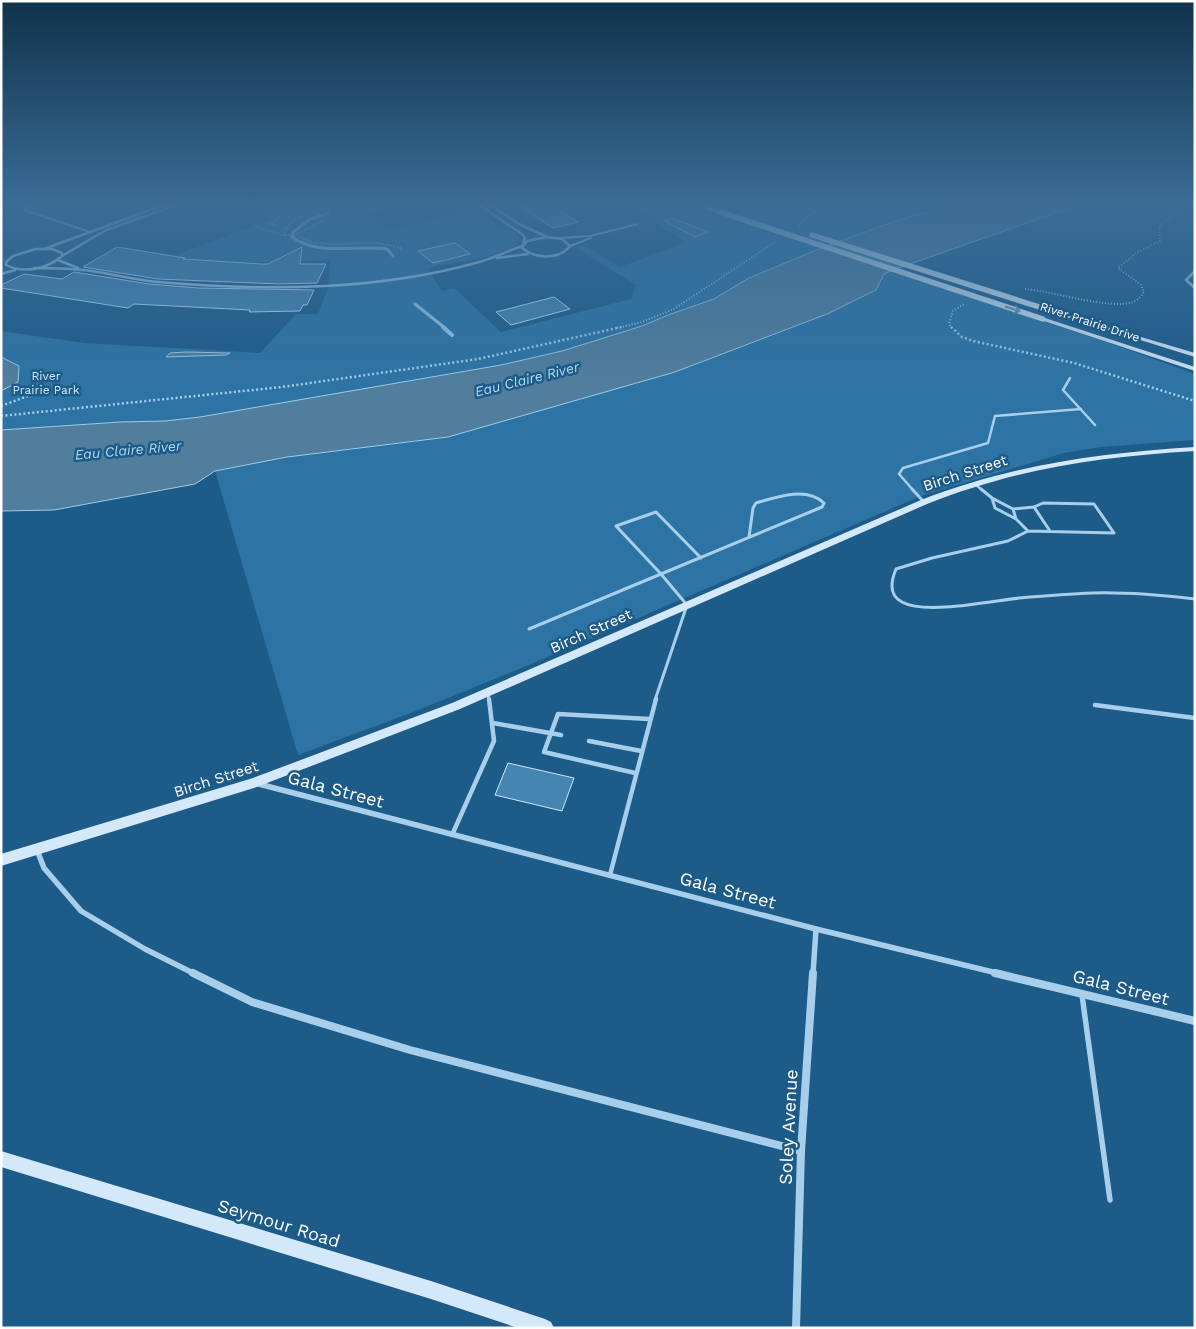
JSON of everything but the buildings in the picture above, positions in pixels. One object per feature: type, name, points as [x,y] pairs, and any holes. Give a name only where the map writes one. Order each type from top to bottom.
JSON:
[{"type":"main road","name":"River Prairie Drive","points":[[880,265],[1195,367]]},
{"type":"main road","name":"River Prairie Drive","points":[[906,265],[1195,355]]},
{"type":"main road","name":"Birch Street","points":[[1,860],[254,783],[488,692],[924,502],[975,484],[1059,463],[1134,453],[1195,450]]},
{"type":"main road","name":"Seymour Road","points":[[1,1159],[431,1290],[545,1328]]},
{"type":"street","points":[[1,267],[6,265]]},
{"type":"street","points":[[6,265],[21,269]]},
{"type":"street","points":[[34,268],[43,265]]},
{"type":"street","points":[[71,265],[84,270]]},
{"type":"street","points":[[1,274],[34,268],[84,270],[128,279],[167,283],[230,287],[290,286],[340,284],[412,276],[463,265]]},
{"type":"street","points":[[1195,271],[1186,280],[1195,288]]},
{"type":"street","name":"Gala Street","points":[[254,783],[816,929],[1195,1021]]},
{"type":"street","points":[[37,850],[44,868],[81,911],[145,949],[252,1002],[410,1050],[801,1151]]},
{"type":"street","name":"Soley Avenue","points":[[796,1328],[801,1151],[816,929]]},
{"type":"lane","points":[[1070,378],[1062,390],[1095,425]]},
{"type":"lane","points":[[924,502],[899,474],[904,468],[988,443],[995,416],[1080,410]]},
{"type":"lane","points":[[975,484],[992,498],[1014,509],[1043,503],[1094,504],[1114,533],[1028,531],[1008,541],[932,558],[896,569],[890,582],[891,591],[901,603],[911,607],[928,608],[1048,594],[1108,593],[1173,595],[1195,599]]},
{"type":"lane","points":[[529,629],[822,508],[824,503],[819,498],[789,493],[756,503],[753,508],[749,538]]},
{"type":"lane","points":[[992,498],[995,508],[1016,519],[1028,531]]},
{"type":"lane","points":[[1034,506],[1050,531]]},
{"type":"lane","points":[[1014,509],[1016,519]]},
{"type":"lane","points":[[610,875],[649,718],[687,604],[616,526],[656,512],[701,558]]},
{"type":"lane","points":[[452,834],[494,741],[488,692]]},
{"type":"lane","points":[[1095,706],[1195,718]]},
{"type":"lane","points":[[635,773],[544,752],[558,714],[649,718]]},
{"type":"lane","points":[[493,723],[561,735]]},
{"type":"lane","points":[[589,741],[640,751]]},
{"type":"lane","points":[[1082,993],[1110,1200]]},
{"type":"path","points":[[1,416],[282,387],[478,359],[589,336],[642,322],[674,309],[742,265]]},
{"type":"path","points":[[1,406],[28,396]]},
{"type":"green space","name":"River Prairie Park","points":[[184,265],[238,265],[219,283],[172,280],[167,277]]},
{"type":"green space","name":"River Prairie Park","points":[[330,265],[441,265],[428,269],[442,291],[454,288],[501,332],[631,299],[636,285],[604,265],[617,265],[620,267],[625,265],[781,265],[714,299],[642,326],[562,351],[501,365],[200,417],[165,421],[1,430],[1,331],[84,343],[260,353],[296,314],[318,314],[328,288]]},
{"type":"green space","points":[[893,270],[1073,330],[1195,374],[1195,440],[1101,447],[1064,453],[921,496],[529,665],[416,711],[298,755],[215,471],[287,457],[448,437],[876,290],[884,274]]},
{"type":"water","name":"Eau Claire River","points":[[780,265],[907,265],[884,274],[876,290],[827,314],[675,372],[448,437],[287,457],[215,471],[195,484],[54,510],[1,511],[1,430],[165,421],[200,417],[501,365],[562,351],[642,326],[714,299],[749,278]]},
{"type":"water","points":[[170,353],[230,353],[226,355],[166,357]]},
{"type":"water","points":[[1,357],[19,366],[18,382],[1,391]]},
{"type":"waterway","points":[[415,304],[445,328]]},
{"type":"waterway","points":[[443,327],[452,335]]}]
